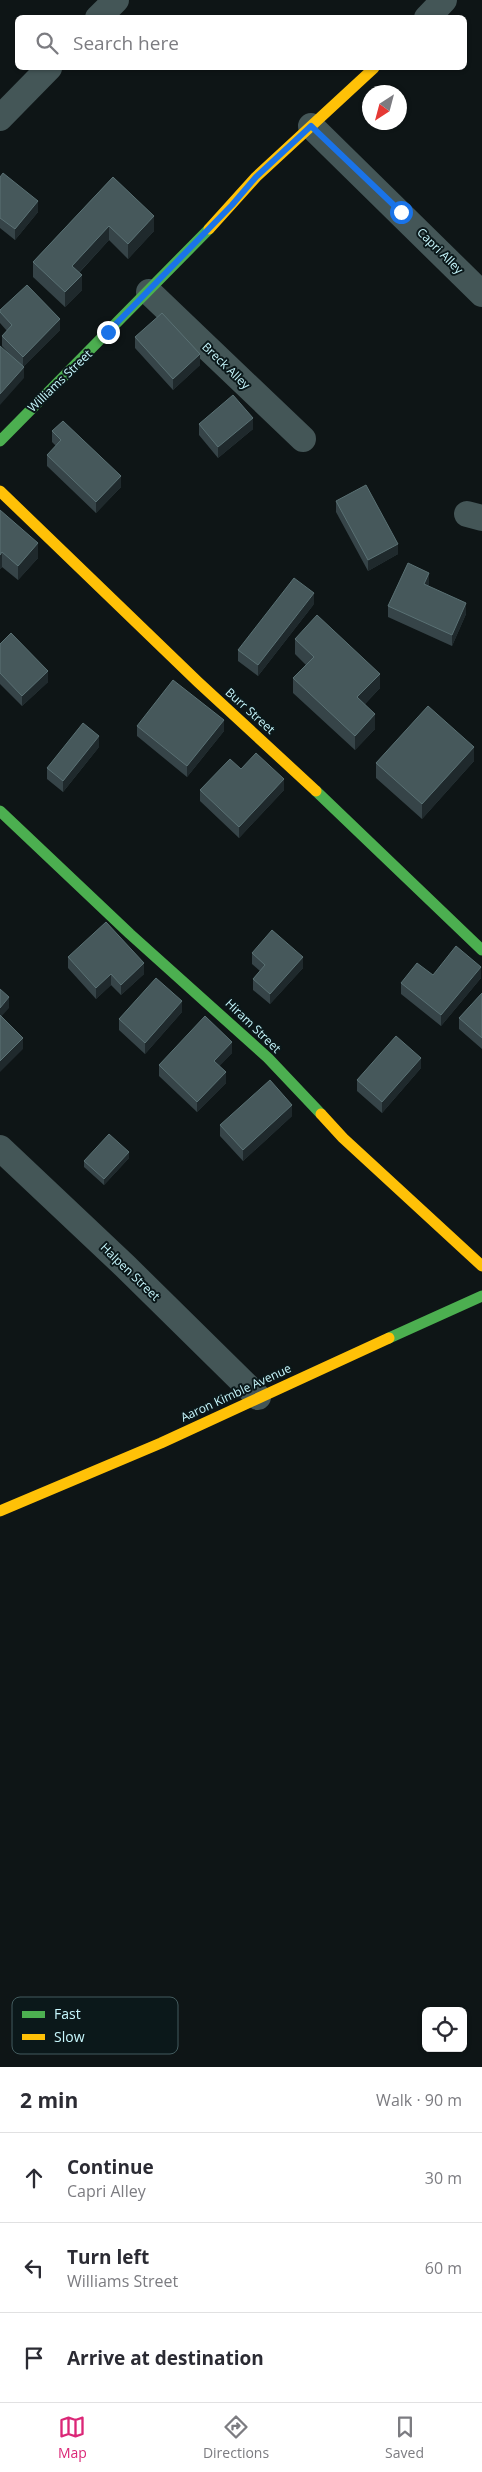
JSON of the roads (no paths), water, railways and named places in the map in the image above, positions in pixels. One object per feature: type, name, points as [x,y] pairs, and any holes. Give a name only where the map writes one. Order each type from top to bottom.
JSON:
[{"type":"street","points":[[101,15],[116,0]]},
{"type":"street","points":[[430,15],[444,0]]},
{"type":"street","points":[[0,118],[47,70]]},
{"type":"street","name":"Williams Street","points":[[0,441],[149,292],[232,205],[256,177],[372,70]]},
{"type":"street","name":"Capri Alley","points":[[311,126],[482,294]]},
{"type":"street","name":"Breck Alley","points":[[149,292],[303,439]]},
{"type":"street","name":"Burr Street","points":[[0,491],[198,682],[280,756],[482,950]]},
{"type":"street","name":"Hiram Street","points":[[0,811],[130,934],[268,1058],[343,1138],[482,1266]]},
{"type":"street","name":"Halpen Street","points":[[0,1148],[258,1397]]},
{"type":"street","name":"Aaron Kimble Avenue","points":[[0,1511],[161,1443],[482,1296]]}]
